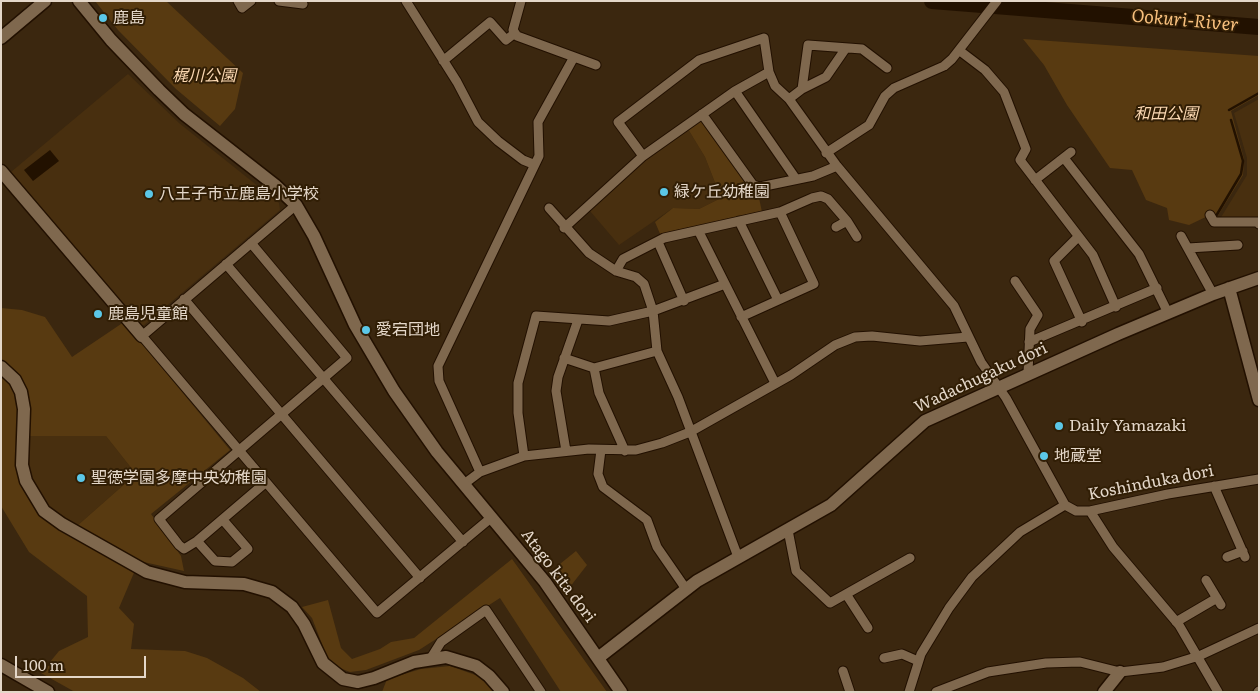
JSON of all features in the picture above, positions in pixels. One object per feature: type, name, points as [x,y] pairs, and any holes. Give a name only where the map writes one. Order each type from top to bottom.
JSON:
[{"type":"street","points":[[1,38],[45,1]]},
{"type":"street","name":"Atago kita dori","points":[[79,1],[112,40],[178,108],[276,186],[296,205],[314,236],[343,302],[379,367],[425,436],[545,582],[621,692]]},
{"type":"street","points":[[238,1],[242,8],[251,1]]},
{"type":"street","points":[[279,1],[303,4]]},
{"type":"street","points":[[406,1],[443,60],[478,122],[498,142],[523,160],[533,164]]},
{"type":"street","points":[[520,1],[513,30],[515,33],[524,40],[596,65]]},
{"type":"street","points":[[826,153],[869,125],[885,96],[894,88],[944,66],[960,51],[998,1]]},
{"type":"street","points":[[443,60],[490,22],[506,40],[515,33]]},
{"type":"street","points":[[643,156],[618,122],[699,60],[764,38],[769,72],[775,86],[789,99],[826,153],[954,306],[981,362],[998,387],[1065,505],[1020,532],[972,577],[949,608],[918,661],[909,692]]},
{"type":"street","points":[[802,89],[808,45],[862,49],[887,68]]},
{"type":"street","points":[[789,99],[802,89],[826,76],[846,48]]},
{"type":"street","points":[[960,51],[985,70],[1004,92],[1026,149],[1020,160],[1093,255],[1116,307]]},
{"type":"street","points":[[480,472],[439,381],[438,366],[533,164],[539,156],[538,122],[574,58]]},
{"type":"street","points":[[564,228],[643,156],[735,91],[769,72]]},
{"type":"street","points":[[735,91],[796,179]]},
{"type":"street","points":[[702,114],[753,185],[760,187],[813,176],[837,166]]},
{"type":"street","points":[[1035,180],[1068,155],[1138,254],[1157,288],[1168,313]]},
{"type":"street","points":[[1,171],[265,484],[377,613],[492,517]]},
{"type":"street","points":[[616,271],[623,259],[664,238],[699,232],[780,212],[821,196],[828,199],[847,221],[857,237]]},
{"type":"street","points":[[142,336],[296,205]]},
{"type":"street","points":[[549,208],[564,228],[589,254],[616,271],[636,277],[644,284],[652,311],[657,351],[678,397],[738,557]]},
{"type":"street","points":[[741,317],[814,284],[780,212]]},
{"type":"street","points":[[1210,215],[1214,222],[1258,222],[1259,224]]},
{"type":"street","points":[[739,221],[778,300]]},
{"type":"street","points":[[836,227],[847,221]]},
{"type":"street","points":[[699,232],[775,384]]},
{"type":"street","points":[[1181,236],[1213,294]]},
{"type":"street","points":[[1078,237],[1054,261],[1082,322]]},
{"type":"street","points":[[658,242],[684,301]]},
{"type":"street","points":[[251,243],[347,358],[159,519],[184,549],[197,541],[265,484]]},
{"type":"street","points":[[1188,248],[1238,244]]},
{"type":"street","points":[[226,264],[463,542]]},
{"type":"street","name":"Wadachugaku dori","points":[[598,658],[686,589],[738,557],[788,530],[842,496],[919,424],[1028,373],[1213,294],[1259,278]]},
{"type":"street","points":[[1015,281],[1038,315],[1030,329],[1028,373]]},
{"type":"street","points":[[524,456],[518,413],[518,383],[536,316],[609,321],[684,301],[725,284]]},
{"type":"street","points":[[1029,342],[1082,322],[1157,288]]},
{"type":"street","points":[[1229,288],[1259,400]]},
{"type":"street","points":[[184,299],[420,578]]},
{"type":"street","points":[[566,451],[556,391],[564,358],[578,320]]},
{"type":"street","points":[[464,484],[480,472],[524,456],[566,451],[625,451],[653,445],[690,432],[775,384],[835,345],[855,337],[872,336],[920,341],[968,337]]},
{"type":"street","points":[[564,358],[594,368],[657,351]]},
{"type":"street","points":[[1,367],[15,380],[21,392],[24,409],[22,465],[26,481],[44,511],[62,524],[147,572],[185,582],[244,584],[272,592],[292,607],[304,624],[323,663],[331,672],[342,679],[358,682],[374,678],[414,662],[446,657],[476,666],[489,676],[503,692]]},
{"type":"street","points":[[594,368],[599,393],[625,451]]},
{"type":"street","points":[[601,450],[598,474],[603,487],[647,520],[657,547],[686,589]]},
{"type":"street","name":"Koshinduka dori","points":[[1065,505],[1076,511],[1090,511],[1259,479]]},
{"type":"street","points":[[1214,486],[1244,554],[1227,557]]},
{"type":"street","points":[[1090,511],[1113,547],[1176,622],[1218,692]]},
{"type":"street","points":[[197,541],[215,562],[232,562],[248,549],[223,520]]},
{"type":"street","points":[[788,530],[796,571],[830,603],[910,558]]},
{"type":"street","points":[[1176,622],[1219,602],[1206,580]]},
{"type":"street","points":[[846,594],[868,628]]},
{"type":"street","points":[[431,658],[441,642],[486,610],[542,692]]},
{"type":"street","points":[[936,692],[988,672],[1046,663],[1080,662],[1120,672],[1163,667],[1198,656],[1259,628]]},
{"type":"street","points":[[884,658],[902,654],[918,661]]},
{"type":"street","points":[[1,665],[48,692]]},
{"type":"street","points":[[843,671],[850,692]]},
{"type":"street","points":[[1104,692],[1120,672]]},
{"type":"shaded area","name":"八王子市立鹿島小学校","points":[[128,74],[179,123],[279,203],[280,210],[144,325],[140,325],[11,172]]},
{"type":"shaded area","points":[[1259,99],[1259,218],[1220,219],[1247,175],[1247,158],[1234,113]]},
{"type":"shaded area","name":"緑ケ丘幼稚園","points":[[688,129],[705,157],[721,198],[699,209],[673,208],[619,245],[590,211],[617,186],[627,172]]},
{"type":"shaded area","points":[[50,150],[59,161],[33,181],[24,170]]},
{"type":"shaded area","name":"聖徳学園多摩中央幼稚園","points":[[30,436],[106,436],[136,474],[77,526],[47,505],[33,483],[27,463]]},
{"type":"green space","name":"梶川公園","points":[[95,1],[166,1],[243,73],[235,109],[220,126],[176,89],[118,30]]},
{"type":"green space","name":"和田公園","points":[[1023,39],[1259,56],[1259,95],[1231,111],[1244,159],[1243,175],[1217,217],[1210,215],[1189,225],[1169,220],[1167,208],[1146,200],[1132,170],[1110,168],[1067,105],[1044,65]]},
{"type":"green space","points":[[699,121],[703,122],[753,192],[758,193],[762,212],[661,236],[655,222],[673,208],[699,209],[721,198],[705,157],[688,129]]},
{"type":"green space","points":[[1,308],[22,310],[45,317],[72,357],[124,322],[230,450],[151,514],[181,556],[184,571],[139,561],[119,608],[134,624],[131,649],[185,651],[207,658],[243,678],[261,692],[75,692],[41,673],[59,651],[88,637],[87,596],[29,552],[1,506]],"holes":[[[30,436],[106,436],[136,474],[77,526],[47,505],[33,483],[27,463]]]},
{"type":"green space","points":[[576,551],[587,565],[566,592],[550,572]]},
{"type":"green space","points":[[512,559],[607,692],[561,692],[500,598],[419,650],[366,670],[350,672],[337,667],[327,657],[312,618],[302,607],[328,600],[341,648],[352,659],[380,649],[391,642],[414,638]]},
{"type":"green space","points":[[450,666],[481,677],[494,692],[382,692],[387,679],[421,669]]},
{"type":"waterway","name":"Ookuri-River","points":[[932,1],[1259,27]]},
{"type":"waterway","points":[[1229,110],[1259,93]]},
{"type":"waterway","points":[[1216,216],[1241,174],[1243,161],[1231,120]]},
{"type":"place","name":"鹿島","points":[[103,18]]},
{"type":"place","name":"緑ケ丘幼稚園","points":[[664,192]]},
{"type":"place","name":"八王子市立鹿島小学校","points":[[149,194]]},
{"type":"place","name":"鹿島児童館","points":[[98,314]]},
{"type":"place","name":"愛宕団地","points":[[366,330]]},
{"type":"place","name":"Daily Yamazaki","points":[[1059,426]]},
{"type":"place","name":"地蔵堂","points":[[1044,456]]},
{"type":"place","name":"聖徳学園多摩中央幼稚園","points":[[81,478]]}]
